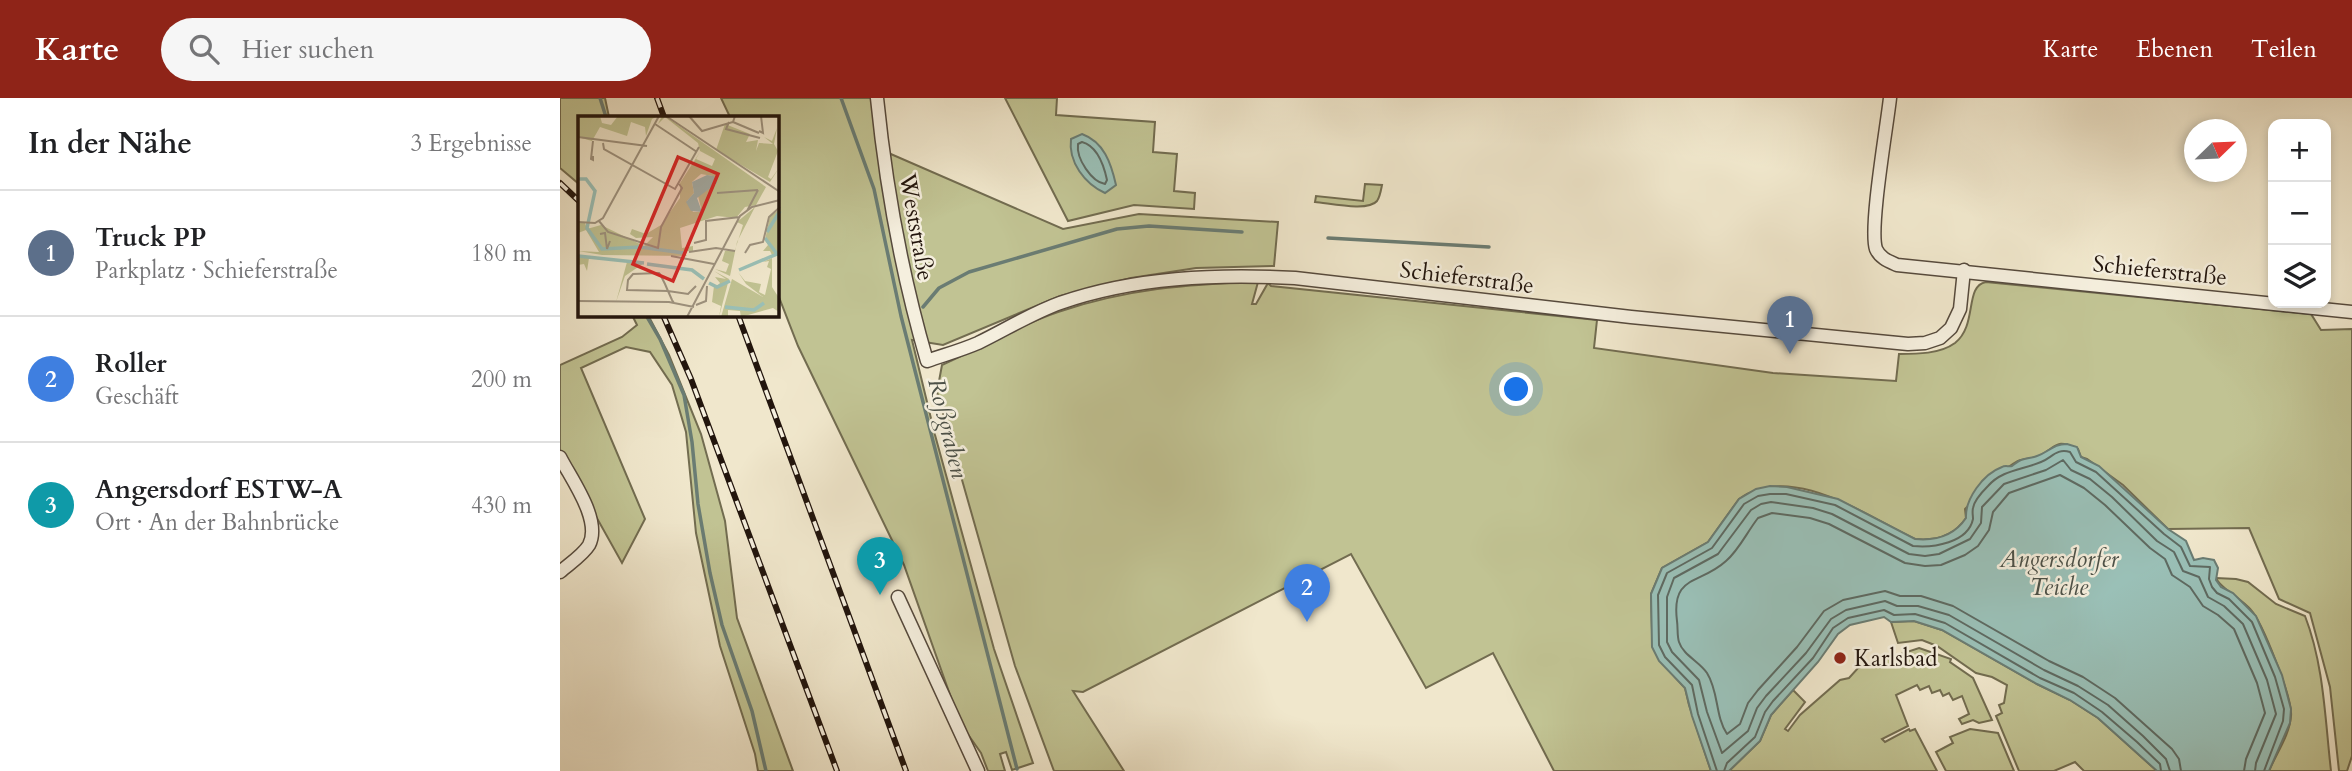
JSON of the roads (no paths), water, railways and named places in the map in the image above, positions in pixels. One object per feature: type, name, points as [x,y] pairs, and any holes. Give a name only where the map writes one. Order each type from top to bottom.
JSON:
[{"type":"street","name":"Weststraße","points":[[877,98],[895,231],[911,306],[927,362]]},
{"type":"street","name":"Schieferstraße","points":[[1890,98],[1874,230],[1878,253],[1885,260],[1897,265],[2352,312]]},
{"type":"street","name":"Schieferstraße","points":[[927,362],[975,344],[1059,304],[1112,289],[1176,278],[1245,276],[1295,278],[1891,344],[1925,343],[1940,338],[1951,328],[1959,309],[1964,270]]},
{"type":"street","points":[[560,457],[586,507],[592,527],[589,545],[560,572]]},
{"type":"street","points":[[898,597],[978,771]]},
{"type":"water","points":[[1082,134],[1096,142],[1109,161],[1116,185],[1105,193],[1091,184],[1075,164],[1071,139]]},
{"type":"water","name":"Angersdorfer Teiche","points":[[2058,445],[2077,447],[2081,457],[2099,466],[2168,529],[2186,541],[2194,560],[2214,560],[2218,568],[2216,580],[2221,587],[2233,593],[2256,616],[2282,675],[2291,709],[2290,723],[2269,771],[2157,771],[2098,718],[2070,700],[1942,630],[1914,621],[1891,622],[1884,617],[1850,625],[1838,634],[1818,662],[1771,715],[1760,741],[1729,771],[1711,771],[1685,688],[1659,661],[1652,647],[1651,594],[1662,568],[1708,542],[1739,499],[1756,489],[1770,486],[1787,487],[1838,499],[1915,539],[1944,536],[1956,529],[1966,518],[1972,495],[1988,475],[2003,466],[2012,466]]},
{"type":"waterway","name":"Roßgraben","points":[[600,98],[606,116]]},
{"type":"waterway","name":"Roßgraben","points":[[841,98],[874,189],[901,316],[1017,769]]},
{"type":"waterway","points":[[923,307],[939,288],[969,272],[1117,229],[1149,226],[1242,232]]},
{"type":"waterway","points":[[1328,238],[1489,247]]},
{"type":"waterway","name":"Roßgraben","points":[[647,317],[660,339],[684,395],[710,573],[722,625],[752,711],[766,771]]},
{"type":"railway","points":[[657,98],[664,116]]},
{"type":"railway","points":[[560,183],[578,200]]},
{"type":"railway","points":[[664,317],[691,379],[837,771]]},
{"type":"railway","points":[[739,317],[906,771]]},
{"type":"place","name":"Truck PP","points":[[1790,354]]},
{"type":"place","name":"Angersdorf ESTW-A","points":[[880,595]]},
{"type":"place","name":"Roller","points":[[1307,622]]},
{"type":"place","name":"Karlsbad","points":[[1840,658]]}]
